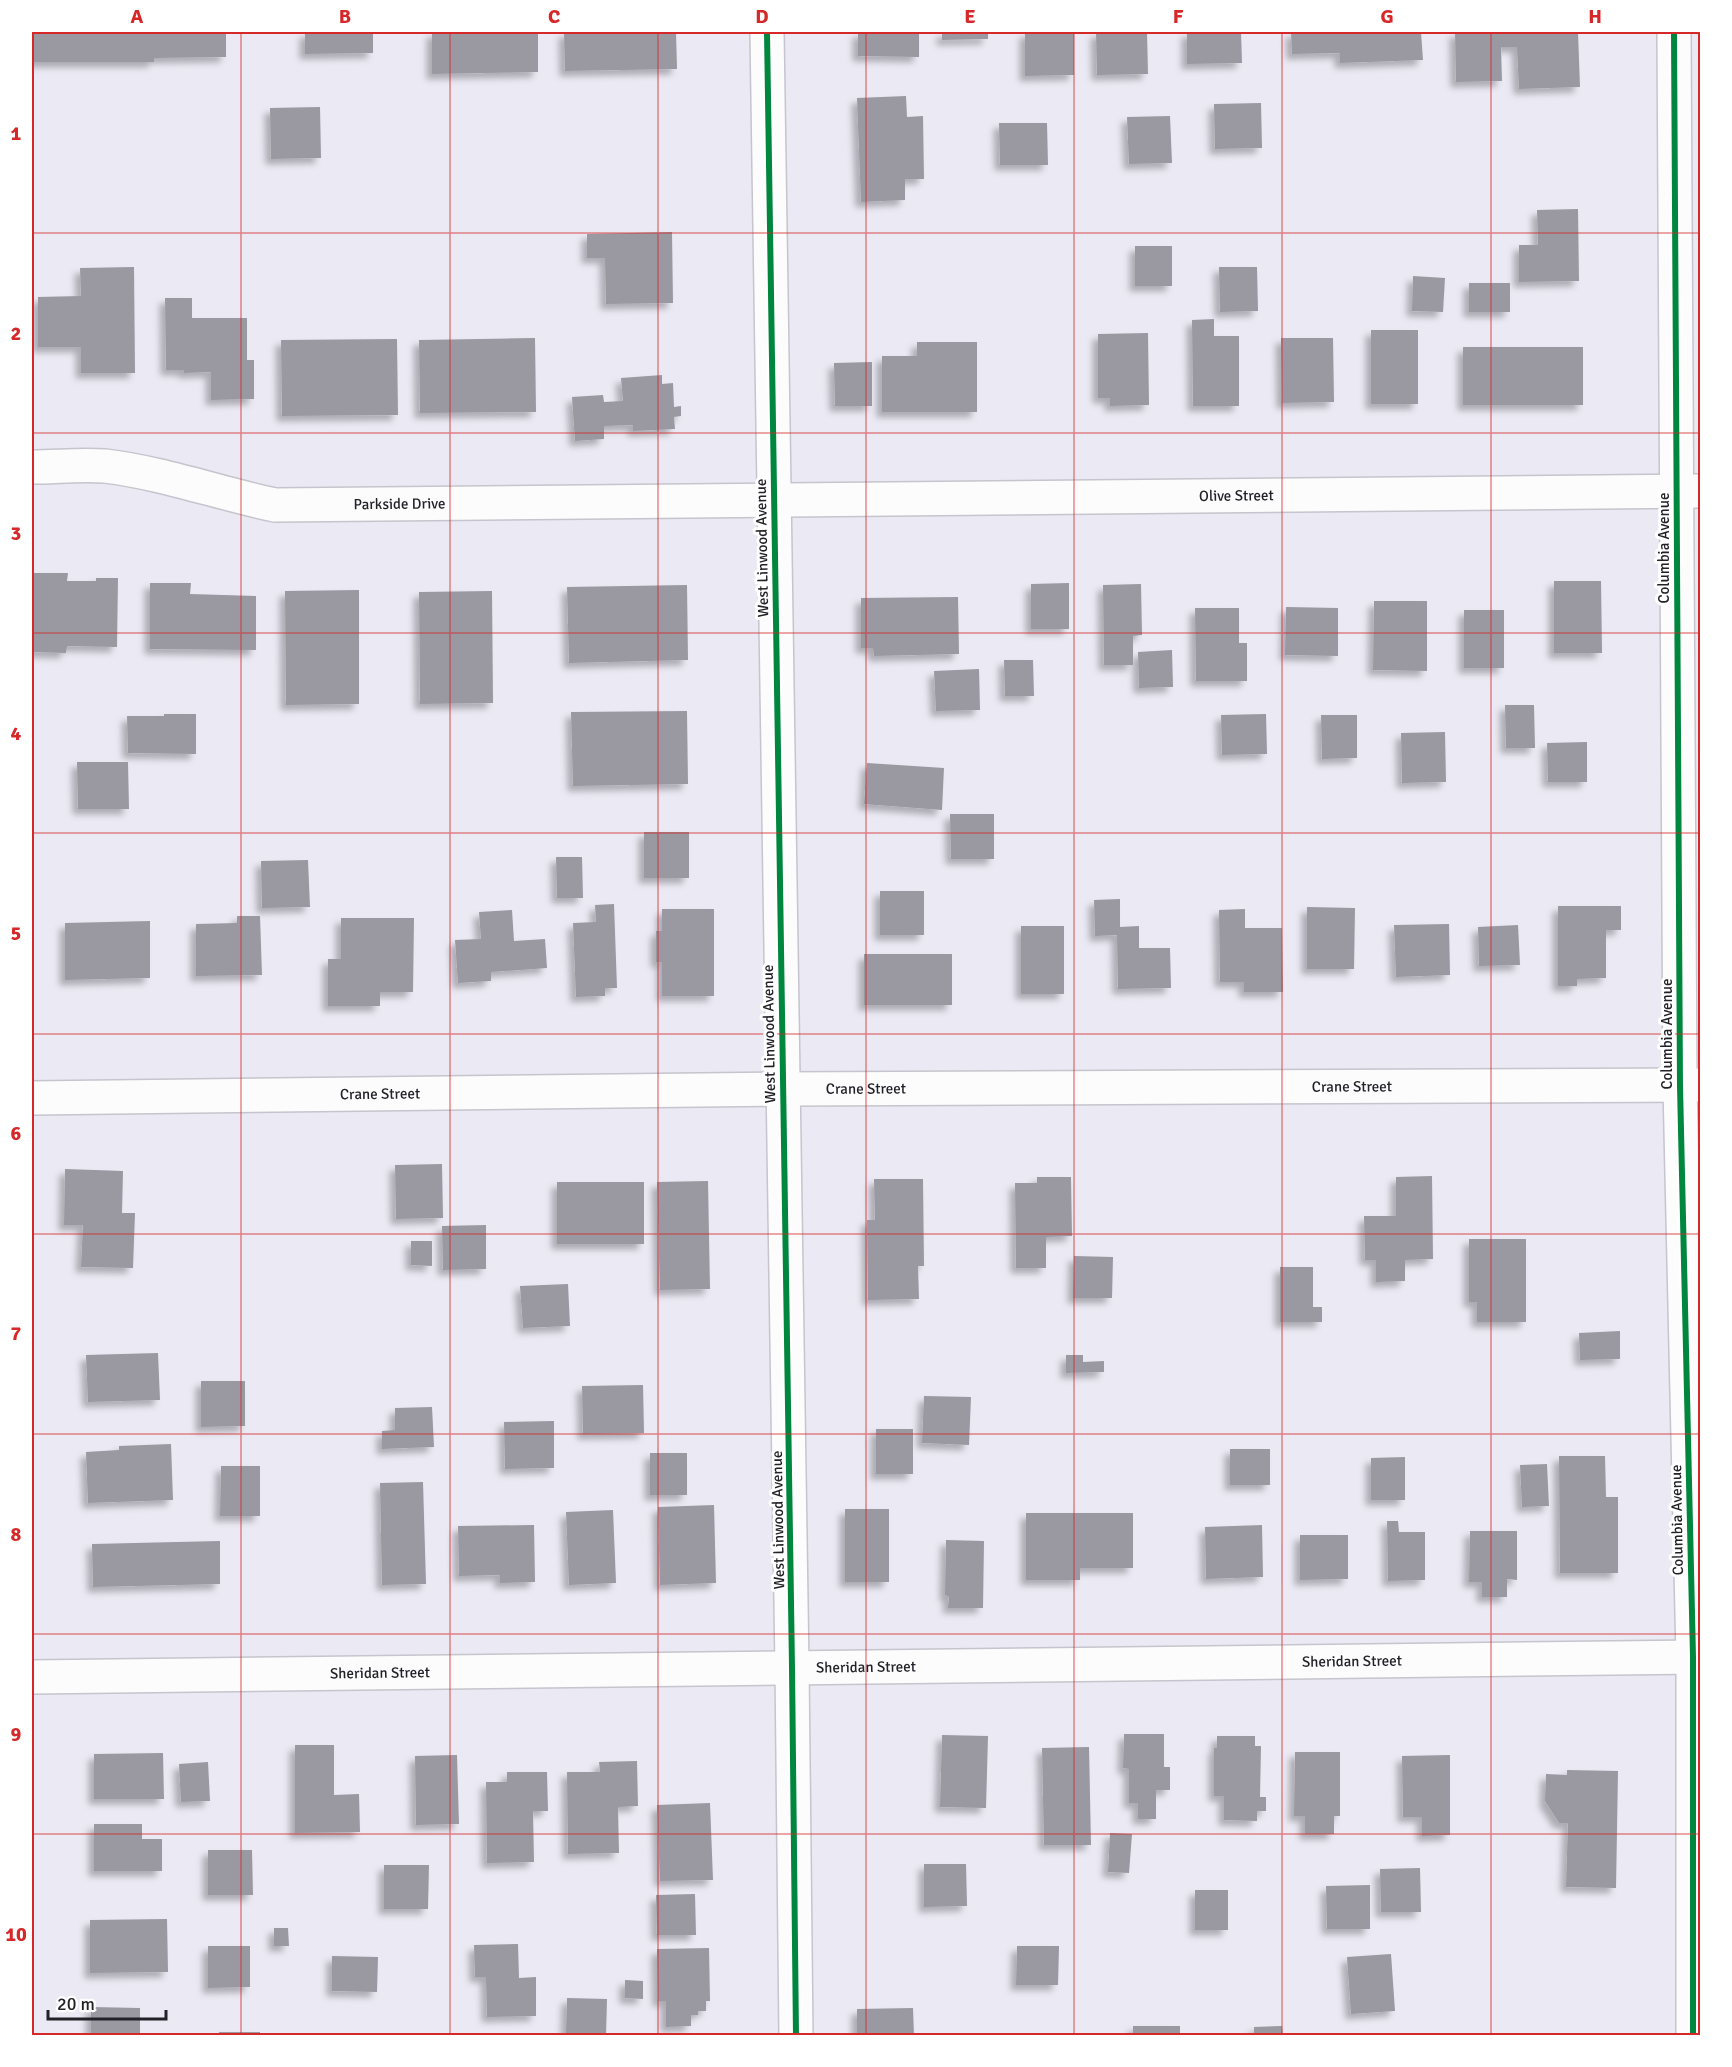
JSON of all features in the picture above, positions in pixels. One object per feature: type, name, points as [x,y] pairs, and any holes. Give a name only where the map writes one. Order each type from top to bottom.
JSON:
[{"type":"street","name":"West Linwood Avenue","points":[[767,32],[796,2036]]},
{"type":"street","name":"Columbia Avenue","points":[[1674,32],[1688,491],[1690,1086],[1697,1658],[1693,2036]]},
{"type":"street","name":"Parkside Drive","points":[[32,467],[103,466],[152,474],[275,505],[773,499]]},
{"type":"street","name":"Olive Street","points":[[773,499],[1688,491]]},
{"type":"street","name":"Crane Street","points":[[32,1098],[782,1089],[1690,1086]]},
{"type":"street","name":"Sheridan Street","points":[[32,1677],[1697,1658]]},
{"type":"building","points":[[32,32],[226,32],[226,57],[154,58],[154,62],[32,62]]},
{"type":"building","points":[[305,32],[373,32],[373,53],[305,54]]},
{"type":"building","points":[[432,32],[538,32],[538,72],[432,74]]},
{"type":"building","points":[[564,32],[676,32],[677,69],[565,71]]},
{"type":"building","points":[[858,32],[919,32],[919,57],[858,56]]},
{"type":"building","points":[[942,32],[988,32],[988,39],[942,40]]},
{"type":"building","points":[[1025,32],[1074,32],[1074,75],[1025,76]]},
{"type":"building","points":[[1096,32],[1147,32],[1148,74],[1097,75]]},
{"type":"building","points":[[1187,32],[1241,32],[1242,63],[1187,64]]},
{"type":"building","points":[[1291,32],[1421,32],[1423,60],[1340,63],[1340,53],[1292,54]]},
{"type":"building","points":[[1455,32],[1578,32],[1580,87],[1519,89],[1517,47],[1501,47],[1502,81],[1456,82]]},
{"type":"building","points":[[906,96],[907,117],[923,116],[924,179],[905,179],[905,200],[861,202],[857,98]]},
{"type":"building","points":[[1261,103],[1262,148],[1215,149],[1214,104]]},
{"type":"building","points":[[320,107],[321,158],[271,159],[270,108]]},
{"type":"building","points":[[1170,116],[1172,163],[1129,164],[1127,117]]},
{"type":"building","points":[[999,123],[1047,123],[1048,165],[1000,165]]},
{"type":"building","points":[[1578,209],[1579,281],[1519,282],[1519,245],[1538,245],[1537,210]]},
{"type":"building","points":[[672,232],[673,303],[606,304],[605,258],[587,258],[587,234]]},
{"type":"building","points":[[1135,246],[1172,246],[1172,286],[1135,286]]},
{"type":"building","points":[[134,267],[135,373],[81,373],[81,347],[38,347],[38,297],[81,296],[80,268]]},
{"type":"building","points":[[1219,267],[1257,267],[1258,311],[1220,312]]},
{"type":"building","points":[[1413,276],[1445,278],[1443,312],[1412,311]]},
{"type":"building","points":[[1469,283],[1510,283],[1510,312],[1469,312]]},
{"type":"building","points":[[165,298],[192,298],[192,318],[247,318],[247,360],[254,360],[254,399],[211,400],[211,372],[184,373],[184,370],[166,370]]},
{"type":"building","points":[[1214,319],[1214,336],[1239,336],[1239,406],[1193,406],[1192,320]]},
{"type":"building","points":[[1371,330],[1418,330],[1418,404],[1371,404]]},
{"type":"building","points":[[1148,333],[1149,405],[1110,406],[1110,398],[1098,398],[1098,334]]},
{"type":"building","points":[[535,338],[536,412],[420,413],[419,340]]},
{"type":"building","points":[[1281,338],[1333,338],[1334,402],[1282,403]]},
{"type":"building","points":[[397,339],[398,415],[282,416],[281,340]]},
{"type":"building","points":[[917,342],[977,342],[977,412],[882,412],[882,356],[917,356]]},
{"type":"building","points":[[1463,347],[1583,347],[1583,405],[1463,405]]},
{"type":"building","points":[[872,362],[872,406],[835,406],[834,363]]},
{"type":"building","points":[[662,375],[662,384],[673,383],[674,407],[681,406],[681,416],[674,417],[675,429],[633,431],[633,425],[604,426],[604,439],[575,441],[572,397],[603,395],[604,402],[623,401],[621,378]]},
{"type":"building","points":[[32,573],[68,573],[67,581],[118,578],[117,647],[67,646],[66,653],[32,652]]},
{"type":"building","points":[[1554,581],[1601,581],[1602,653],[1554,653]]},
{"type":"building","points":[[150,583],[191,583],[190,594],[256,596],[256,650],[150,649]]},
{"type":"building","points":[[1069,583],[1069,629],[1031,629],[1031,584]]},
{"type":"building","points":[[1141,584],[1142,635],[1133,636],[1133,665],[1104,665],[1103,585]]},
{"type":"building","points":[[687,585],[688,660],[569,663],[567,587]]},
{"type":"building","points":[[359,590],[359,704],[286,705],[285,591]]},
{"type":"building","points":[[492,591],[493,703],[420,704],[419,592]]},
{"type":"building","points":[[958,597],[959,654],[874,656],[873,648],[861,648],[861,598]]},
{"type":"building","points":[[1374,601],[1427,601],[1427,671],[1373,670]]},
{"type":"building","points":[[1286,607],[1338,608],[1338,656],[1285,655]]},
{"type":"building","points":[[1195,608],[1239,608],[1239,643],[1247,643],[1247,681],[1196,681]]},
{"type":"building","points":[[1464,610],[1504,610],[1504,668],[1464,668]]},
{"type":"building","points":[[1172,650],[1173,687],[1139,688],[1138,652]]},
{"type":"building","points":[[1004,660],[1033,660],[1034,696],[1005,696]]},
{"type":"building","points":[[979,669],[980,710],[936,711],[934,671]]},
{"type":"building","points":[[1505,705],[1534,705],[1535,748],[1506,748]]},
{"type":"building","points":[[687,711],[688,784],[573,786],[571,712]]},
{"type":"building","points":[[164,714],[196,714],[196,754],[128,753],[127,716],[164,716]]},
{"type":"building","points":[[1266,714],[1267,754],[1222,755],[1221,715]]},
{"type":"building","points":[[1321,715],[1357,715],[1357,758],[1322,759]]},
{"type":"building","points":[[1445,732],[1446,782],[1402,783],[1401,733]]},
{"type":"building","points":[[1587,742],[1587,782],[1548,782],[1547,743]]},
{"type":"building","points":[[77,762],[128,762],[129,809],[78,809]]},
{"type":"building","points":[[867,763],[944,768],[942,810],[864,804]]},
{"type":"building","points":[[950,814],[994,814],[994,859],[951,859]]},
{"type":"building","points":[[644,832],[689,832],[689,878],[644,878]]},
{"type":"building","points":[[556,857],[582,857],[583,898],[557,898]]},
{"type":"building","points":[[308,860],[310,907],[262,908],[261,861]]},
{"type":"building","points":[[880,891],[924,891],[924,935],[880,935]]},
{"type":"building","points":[[1120,899],[1120,927],[1139,926],[1139,948],[1170,948],[1171,988],[1118,989],[1117,935],[1095,936],[1094,900]]},
{"type":"building","points":[[614,904],[617,988],[605,988],[605,996],[576,997],[573,923],[596,922],[595,905]]},
{"type":"building","points":[[1558,906],[1621,906],[1621,930],[1606,930],[1606,978],[1577,979],[1577,986],[1558,986]]},
{"type":"building","points":[[1307,907],[1355,908],[1354,969],[1307,969]]},
{"type":"building","points":[[662,909],[714,909],[714,996],[662,996],[662,962],[656,962],[656,931],[662,931]]},
{"type":"building","points":[[1245,909],[1245,928],[1282,928],[1283,992],[1244,992],[1244,982],[1220,982],[1219,910]]},
{"type":"building","points":[[512,910],[514,941],[545,939],[547,968],[491,972],[491,981],[458,983],[455,940],[481,939],[479,912]]},
{"type":"building","points":[[237,916],[260,916],[262,975],[196,976],[196,924],[237,923]]},
{"type":"building","points":[[341,918],[414,918],[413,992],[380,992],[380,1006],[328,1006],[328,959],[341,959]]},
{"type":"building","points":[[150,921],[150,978],[65,980],[65,923]]},
{"type":"building","points":[[1449,924],[1450,975],[1396,977],[1394,925]]},
{"type":"building","points":[[1518,925],[1520,965],[1479,966],[1478,927]]},
{"type":"building","points":[[1021,926],[1064,926],[1064,994],[1021,994]]},
{"type":"building","points":[[864,954],[952,954],[952,1005],[864,1005]]},
{"type":"building","points":[[442,1164],[443,1218],[396,1219],[395,1165]]},
{"type":"building","points":[[65,1169],[123,1171],[122,1213],[135,1213],[133,1268],[81,1267],[83,1225],[64,1225]]},
{"type":"building","points":[[1432,1176],[1433,1259],[1405,1260],[1405,1281],[1376,1282],[1376,1260],[1365,1260],[1364,1216],[1396,1216],[1396,1177]]},
{"type":"building","points":[[1037,1177],[1071,1177],[1072,1236],[1046,1237],[1046,1268],[1016,1268],[1015,1183],[1037,1183]]},
{"type":"building","points":[[874,1179],[923,1179],[924,1266],[918,1266],[919,1299],[868,1300],[867,1220],[875,1220]]},
{"type":"building","points":[[708,1181],[710,1289],[660,1290],[657,1182]]},
{"type":"building","points":[[557,1182],[644,1182],[644,1244],[557,1244]]},
{"type":"building","points":[[486,1225],[486,1269],[443,1270],[442,1226]]},
{"type":"building","points":[[1469,1239],[1526,1239],[1526,1322],[1477,1322],[1477,1302],[1469,1302]]},
{"type":"building","points":[[411,1241],[432,1241],[432,1266],[411,1265]]},
{"type":"building","points":[[1074,1256],[1113,1257],[1112,1298],[1073,1298]]},
{"type":"building","points":[[1280,1267],[1313,1267],[1313,1307],[1322,1307],[1322,1322],[1280,1322]]},
{"type":"building","points":[[568,1284],[570,1326],[523,1328],[520,1286]]},
{"type":"building","points":[[1620,1331],[1620,1359],[1580,1360],[1579,1333]]},
{"type":"building","points":[[158,1353],[160,1400],[88,1402],[86,1355]]},
{"type":"building","points":[[1066,1355],[1083,1355],[1083,1362],[1104,1361],[1104,1372],[1066,1373]]},
{"type":"building","points":[[201,1381],[245,1381],[245,1426],[201,1427]]},
{"type":"building","points":[[643,1385],[644,1433],[583,1434],[582,1386]]},
{"type":"building","points":[[924,1396],[971,1397],[969,1445],[922,1443]]},
{"type":"building","points":[[432,1407],[434,1447],[382,1449],[382,1431],[395,1430],[395,1408]]},
{"type":"building","points":[[554,1421],[554,1468],[505,1469],[504,1422]]},
{"type":"building","points":[[876,1429],[913,1429],[913,1474],[876,1474]]},
{"type":"building","points":[[171,1444],[173,1500],[88,1503],[86,1452],[119,1450],[119,1446]]},
{"type":"building","points":[[1230,1449],[1270,1449],[1270,1485],[1230,1485]]},
{"type":"building","points":[[650,1453],[687,1453],[687,1495],[650,1495]]},
{"type":"building","points":[[1559,1456],[1605,1456],[1606,1497],[1618,1497],[1618,1573],[1560,1573]]},
{"type":"building","points":[[1405,1457],[1405,1500],[1371,1500],[1371,1458]]},
{"type":"building","points":[[1547,1464],[1549,1506],[1522,1507],[1520,1465]]},
{"type":"building","points":[[221,1466],[260,1466],[260,1516],[220,1516]]},
{"type":"building","points":[[423,1482],[426,1584],[382,1585],[380,1483]]},
{"type":"building","points":[[714,1505],[716,1583],[660,1585],[658,1507]]},
{"type":"building","points":[[845,1509],[889,1509],[889,1582],[845,1582]]},
{"type":"building","points":[[613,1510],[616,1583],[569,1585],[566,1512]]},
{"type":"building","points":[[1026,1513],[1133,1513],[1133,1568],[1080,1568],[1080,1580],[1026,1580]]},
{"type":"building","points":[[1387,1521],[1398,1521],[1399,1532],[1425,1532],[1425,1580],[1388,1581]]},
{"type":"building","points":[[534,1525],[535,1582],[500,1583],[500,1575],[459,1576],[458,1526]]},
{"type":"building","points":[[1262,1525],[1263,1577],[1206,1579],[1205,1527]]},
{"type":"building","points":[[1470,1531],[1517,1531],[1517,1580],[1507,1579],[1507,1597],[1482,1597],[1482,1582],[1469,1582]]},
{"type":"building","points":[[1300,1535],[1348,1535],[1348,1579],[1300,1580]]},
{"type":"building","points":[[946,1540],[984,1541],[983,1608],[948,1608],[949,1597],[945,1595]]},
{"type":"building","points":[[220,1541],[220,1584],[93,1587],[92,1544]]},
{"type":"building","points":[[1124,1734],[1164,1734],[1164,1767],[1170,1767],[1170,1790],[1156,1790],[1156,1819],[1138,1819],[1138,1803],[1129,1803],[1129,1769],[1123,1768]]},
{"type":"building","points":[[942,1735],[988,1736],[986,1808],[940,1807]]},
{"type":"building","points":[[1217,1736],[1255,1736],[1255,1746],[1261,1746],[1260,1797],[1266,1797],[1266,1811],[1257,1811],[1257,1821],[1224,1820],[1224,1796],[1214,1796],[1214,1748],[1217,1748]]},
{"type":"building","points":[[295,1745],[334,1745],[334,1795],[359,1794],[360,1832],[295,1833]]},
{"type":"building","points":[[1089,1747],[1091,1845],[1044,1845],[1042,1748]]},
{"type":"building","points":[[1295,1752],[1340,1752],[1340,1816],[1334,1816],[1334,1834],[1305,1834],[1305,1816],[1294,1816]]},
{"type":"building","points":[[163,1753],[164,1799],[94,1799],[94,1754]]},
{"type":"building","points":[[457,1755],[459,1824],[416,1825],[415,1756]]},
{"type":"building","points":[[1450,1755],[1450,1835],[1422,1836],[1422,1817],[1403,1817],[1402,1756]]},
{"type":"building","points":[[637,1761],[638,1806],[618,1807],[619,1853],[568,1854],[567,1772],[600,1772],[599,1762]]},
{"type":"building","points":[[208,1762],[210,1801],[181,1802],[179,1764]]},
{"type":"building","points":[[1567,1770],[1618,1771],[1616,1888],[1566,1887],[1568,1823],[1559,1823],[1545,1801],[1546,1774],[1567,1775]]},
{"type":"building","points":[[507,1772],[547,1772],[548,1811],[533,1811],[534,1862],[487,1863],[486,1782],[507,1782]]},
{"type":"building","points":[[710,1803],[713,1880],[660,1881],[657,1805]]},
{"type":"building","points":[[94,1824],[142,1824],[142,1839],[162,1839],[162,1871],[94,1871]]},
{"type":"building","points":[[1110,1833],[1132,1834],[1129,1873],[1108,1872]]},
{"type":"building","points":[[208,1850],[252,1850],[253,1895],[208,1895]]},
{"type":"building","points":[[924,1864],[966,1864],[967,1906],[924,1907]]},
{"type":"building","points":[[384,1865],[429,1865],[428,1909],[384,1909]]},
{"type":"building","points":[[1420,1868],[1421,1912],[1381,1912],[1380,1869]]},
{"type":"building","points":[[1370,1885],[1370,1929],[1327,1929],[1326,1886]]},
{"type":"building","points":[[1195,1890],[1228,1890],[1228,1930],[1195,1930]]},
{"type":"building","points":[[695,1894],[696,1935],[657,1935],[656,1895]]},
{"type":"building","points":[[167,1919],[168,1972],[90,1973],[90,1920]]},
{"type":"building","points":[[274,1928],[288,1928],[289,1946],[274,1946]]},
{"type":"building","points":[[518,1944],[519,1978],[536,1977],[536,2016],[487,2017],[486,1977],[475,1977],[474,1945]]},
{"type":"building","points":[[208,1946],[250,1946],[250,1987],[208,1988]]},
{"type":"building","points":[[1017,1946],[1059,1946],[1058,1985],[1016,1985]]},
{"type":"building","points":[[709,1948],[710,2001],[706,2001],[706,2011],[698,2011],[698,2015],[691,2015],[691,2026],[666,2027],[666,2001],[658,2001],[657,1949]]},
{"type":"building","points":[[1391,1954],[1395,2011],[1351,2014],[1347,1957]]},
{"type":"building","points":[[332,1956],[378,1957],[377,1992],[332,1991]]},
{"type":"building","points":[[625,1980],[643,1981],[643,1999],[625,1998]]},
{"type":"building","points":[[567,1998],[607,1999],[606,2036],[566,2034]]},
{"type":"building","points":[[91,2007],[140,2008],[140,2036],[91,2036]]},
{"type":"building","points":[[913,2008],[914,2036],[857,2036],[857,2009]]},
{"type":"building","points":[[1133,2026],[1180,2026],[1180,2036],[1133,2036]]},
{"type":"building","points":[[1282,2026],[1283,2036],[1254,2036],[1254,2027]]},
{"type":"building","points":[[219,2032],[260,2032],[260,2036],[219,2036]]},
{"type":"cycle path","points":[[767,32],[796,2036]]},
{"type":"cycle path","points":[[1674,32],[1680,1086],[1693,1657],[1693,2036]]}]
